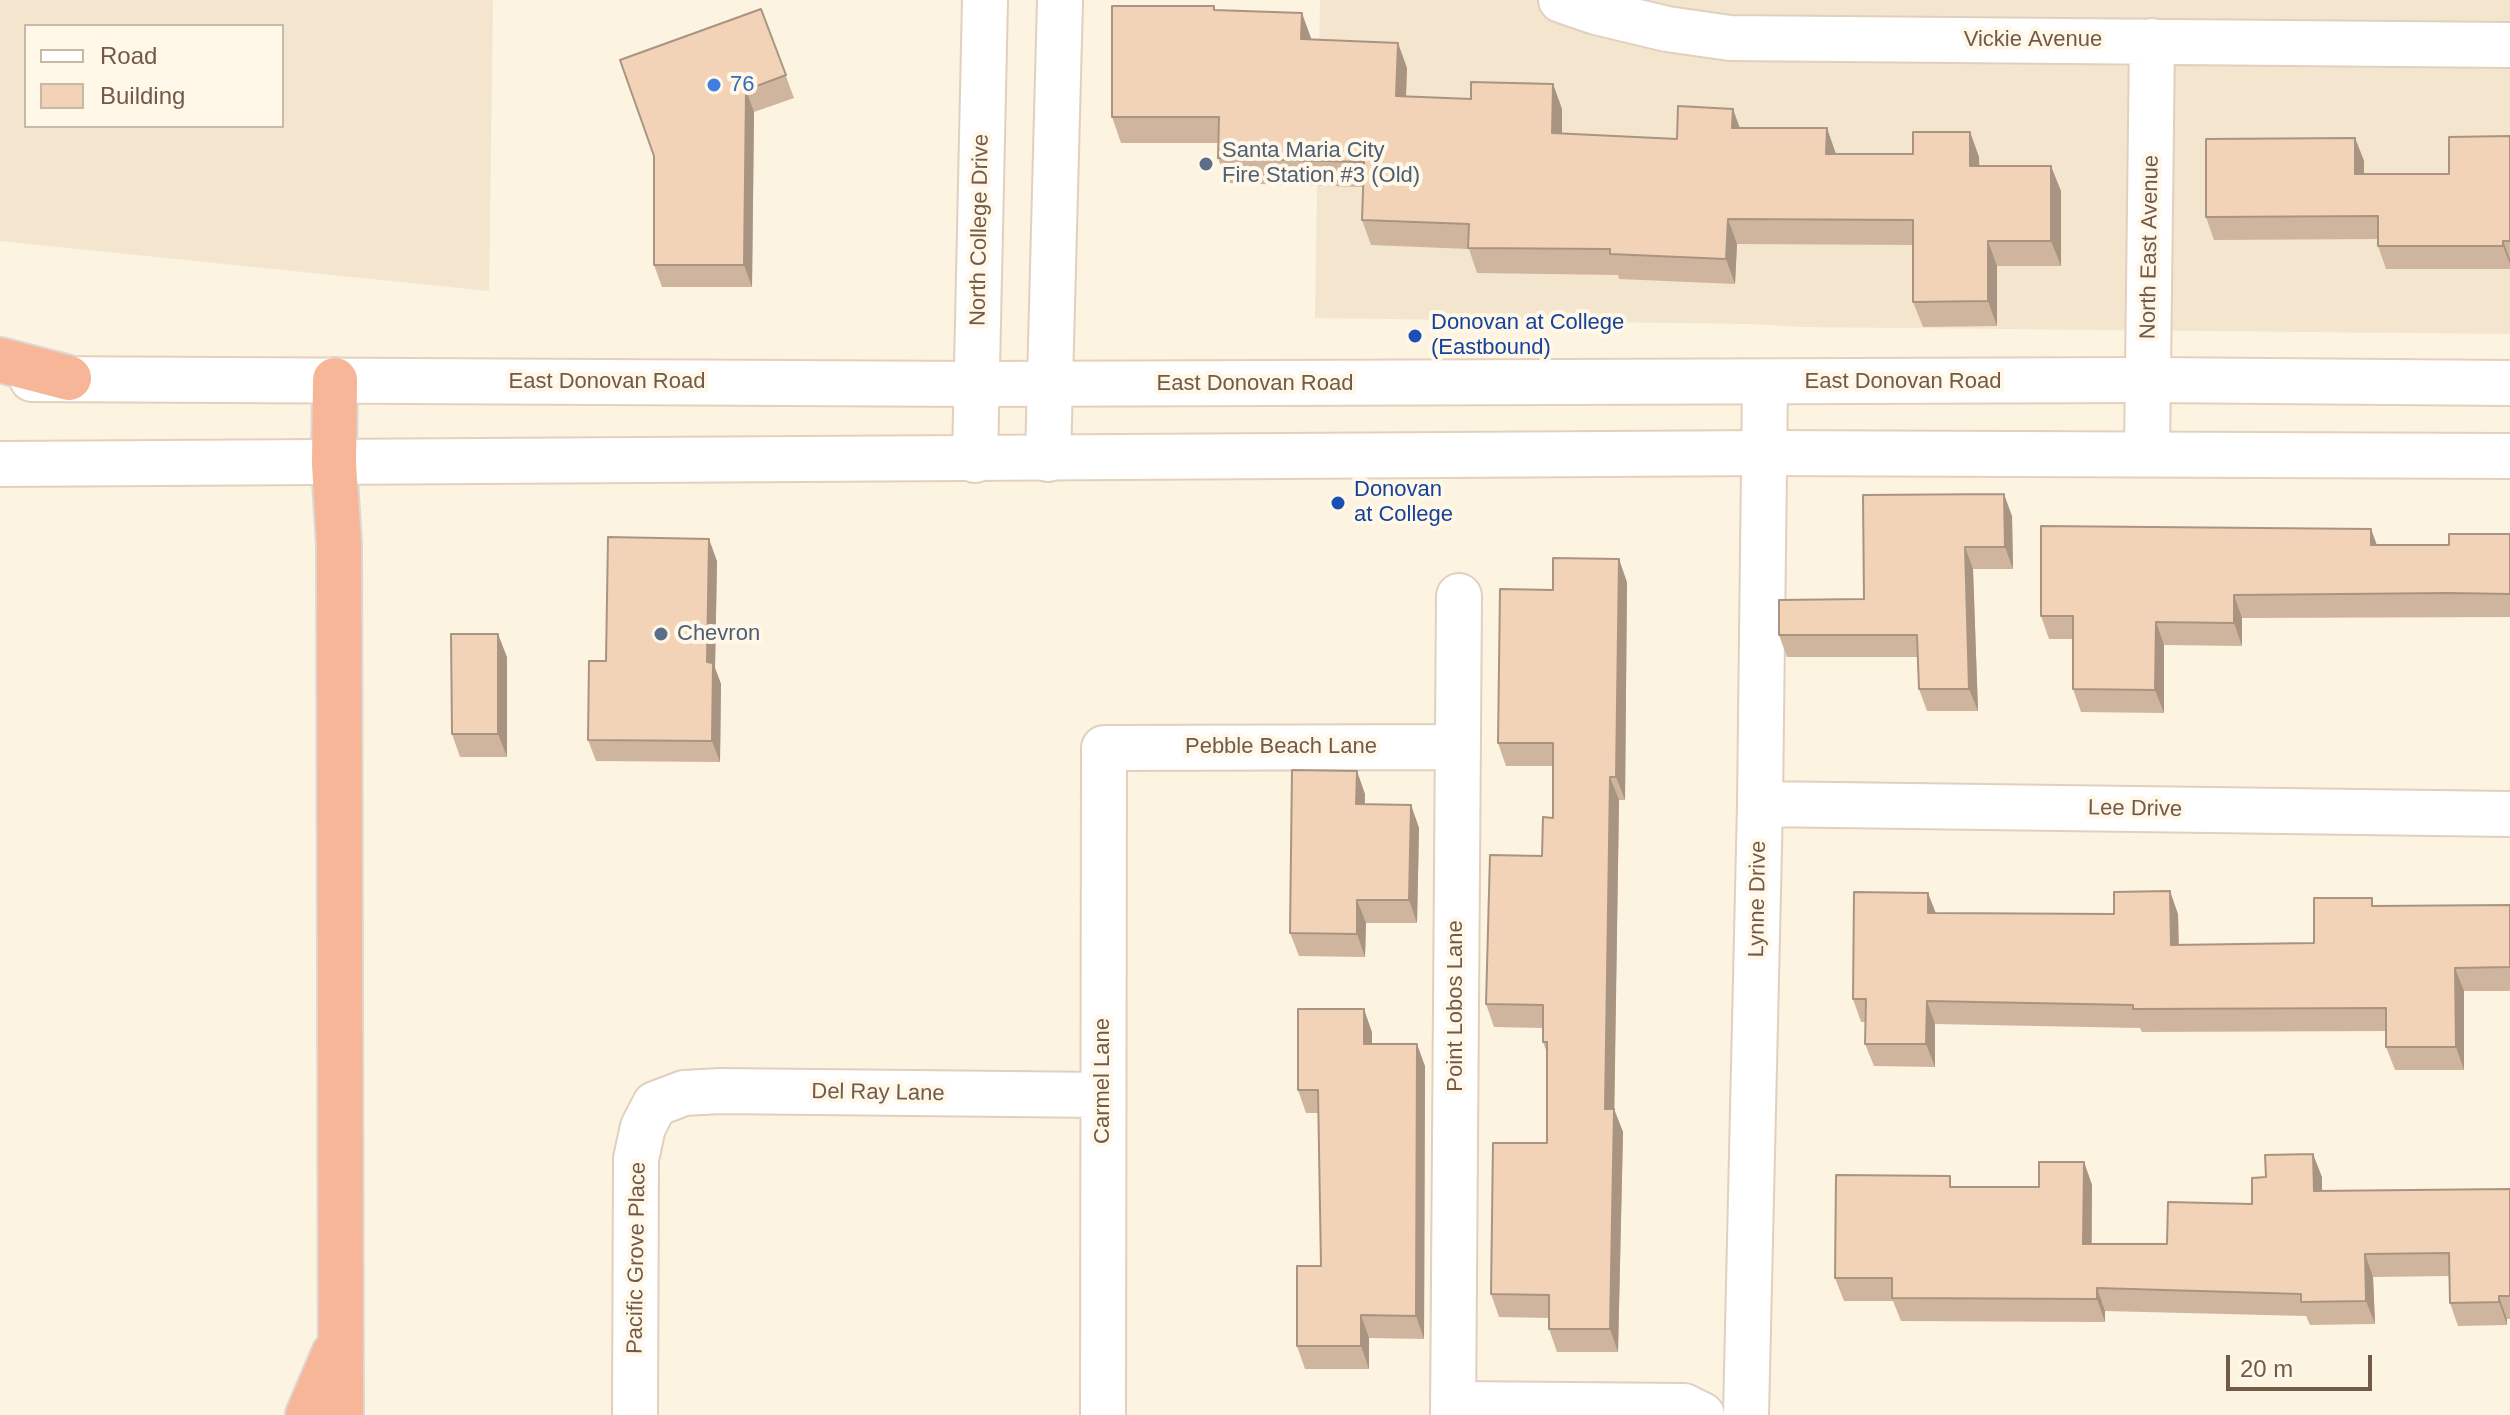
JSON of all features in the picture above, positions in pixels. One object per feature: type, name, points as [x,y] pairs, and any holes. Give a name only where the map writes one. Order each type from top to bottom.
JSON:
[{"type":"highway","points":[[0,360],[69,378]]},
{"type":"highway","points":[[335,380],[334,464],[339,544],[341,1415]]},
{"type":"highway","points":[[308,1415],[339,1341]]},
{"type":"street","name":"North College Drive","points":[[975,460],[985,0]]},
{"type":"street","points":[[1048,459],[1060,0]]},
{"type":"street","name":"Vickie Avenue","points":[[1561,0],[1667,29],[1730,38],[2510,45]]},
{"type":"street","name":"North East Avenue","points":[[2147,453],[2152,41]]},
{"type":"street","name":"East Donovan Road","points":[[0,381],[69,378],[977,384],[2148,380],[2510,383]]},
{"type":"street","name":"Lynne Drive","points":[[1746,1415],[1760,804],[1765,383]]},
{"type":"street","points":[[0,464],[1765,453],[2510,456]]},
{"type":"street","name":"Point Lobos Lane","points":[[1453,1410],[1459,596]]},
{"type":"street","name":"Pebble Beach Lane","points":[[1104,748],[1458,747]]},
{"type":"street","name":"Carmel Lane","points":[[1103,1415],[1104,748]]},
{"type":"street","name":"Lee Drive","points":[[1760,804],[2510,814]]},
{"type":"street","name":"Del Ray Lane","points":[[655,1104],[684,1093],[720,1091],[1103,1095]]},
{"type":"street","name":"Pacific Grove Place","points":[[635,1415],[636,1159],[643,1127],[655,1104]]},
{"type":"street","points":[[1453,1410],[1684,1406],[1702,1415]]},
{"type":"shaded area","points":[[0,0],[493,0],[489,291],[0,241]]},
{"type":"shaded area","points":[[1320,0],[2510,0],[2510,334],[1804,327],[1315,318]]},
{"type":"building","points":[[1112,6],[1214,6],[1214,10],[1302,13],[1301,39],[1398,43],[1396,96],[1471,99],[1471,82],[1553,84],[1552,133],[1677,139],[1678,106],[1733,109],[1732,128],[1827,128],[1826,154],[1913,154],[1913,132],[1970,132],[1970,166],[2051,166],[2051,241],[1988,241],[1988,301],[1913,302],[1913,220],[1728,219],[1726,259],[1610,254],[1610,249],[1468,248],[1469,224],[1362,220],[1364,162],[1218,158],[1219,117],[1112,117]]},
{"type":"building","points":[[761,9],[786,75],[746,90],[744,265],[654,265],[654,156],[620,60]]},
{"type":"building","points":[[2510,136],[2510,241],[2503,241],[2503,246],[2378,246],[2378,216],[2206,217],[2206,139],[2355,138],[2355,174],[2449,174],[2449,137]]},
{"type":"building","points":[[2004,494],[2005,547],[1965,547],[1969,689],[1919,689],[1917,635],[1779,635],[1779,600],[1864,599],[1863,495]]},
{"type":"building","points":[[2041,526],[2371,529],[2371,545],[2449,545],[2449,534],[2510,534],[2510,594],[2234,595],[2234,623],[2156,622],[2155,690],[2073,689],[2073,616],[2041,616]]},
{"type":"building","points":[[608,537],[709,539],[707,662],[713,663],[712,741],[588,740],[589,661],[606,661]]},
{"type":"building","points":[[1553,558],[1619,559],[1616,777],[1610,777],[1605,1109],[1614,1109],[1610,1329],[1549,1329],[1549,1295],[1491,1294],[1493,1143],[1547,1143],[1547,1042],[1543,1042],[1543,1005],[1486,1004],[1490,855],[1542,856],[1543,817],[1553,818],[1553,743],[1498,743],[1500,589],[1553,590]]},
{"type":"building","points":[[451,634],[498,634],[498,734],[452,734]]},
{"type":"building","points":[[1292,770],[1357,771],[1356,804],[1411,805],[1409,900],[1357,900],[1357,934],[1290,933]]},
{"type":"building","points":[[2170,891],[2171,945],[2314,943],[2314,898],[2372,898],[2372,906],[2510,905],[2510,967],[2455,968],[2456,1047],[2386,1047],[2386,1008],[2133,1009],[2133,1005],[1927,1001],[1926,1044],[1865,1044],[1866,999],[1853,999],[1854,892],[1928,893],[1928,913],[2114,914],[2114,892]]},
{"type":"building","points":[[1298,1009],[1364,1009],[1364,1044],[1417,1044],[1416,1316],[1361,1315],[1361,1346],[1297,1346],[1297,1266],[1321,1266],[1318,1090],[1298,1090]]},
{"type":"building","points":[[2313,1154],[2314,1191],[2510,1189],[2510,1296],[2499,1296],[2499,1302],[2450,1303],[2449,1253],[2365,1254],[2366,1301],[2301,1302],[2301,1294],[2097,1288],[2097,1299],[1892,1298],[1892,1278],[1835,1278],[1836,1175],[1950,1176],[1950,1187],[2039,1187],[2039,1162],[2084,1162],[2083,1244],[2167,1244],[2168,1202],[2252,1204],[2252,1178],[2266,1177],[2265,1155]]},
{"type":"place","name":"76","points":[[714,85]]},
{"type":"place","name":"Santa Maria City Fire Station #3 (Old)","points":[[1206,164]]},
{"type":"place","name":"Donovan at College (Eastbound)","points":[[1415,336]]},
{"type":"place","name":"Donovan at College","points":[[1338,503]]},
{"type":"place","name":"Chevron","points":[[661,634]]}]
